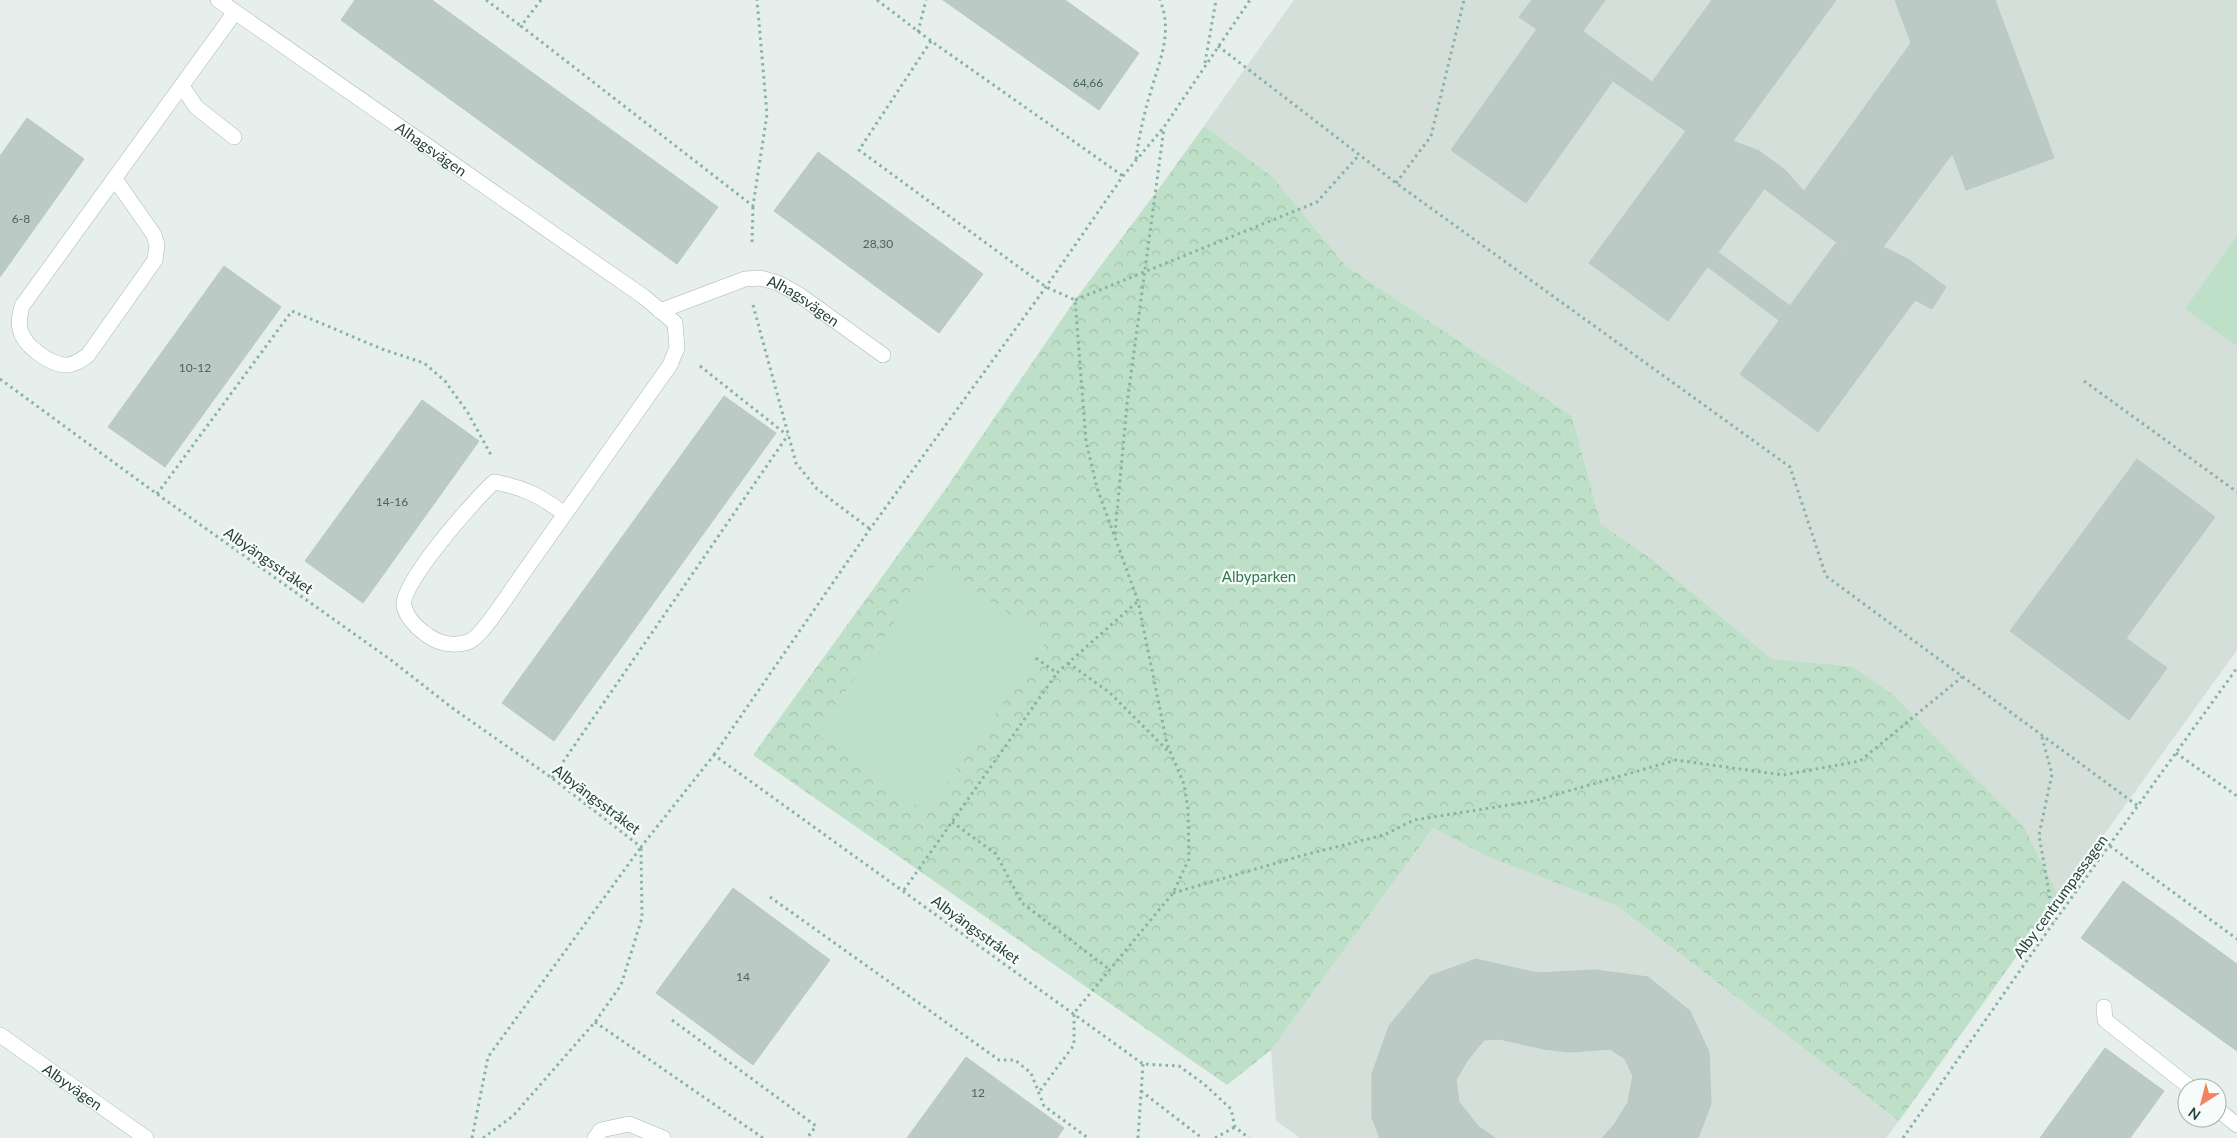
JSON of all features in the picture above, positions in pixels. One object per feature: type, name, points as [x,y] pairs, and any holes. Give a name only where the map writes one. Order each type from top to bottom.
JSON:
[{"type":"street","name":"Alhagsvägen","points":[[218,0],[644,297],[674,323],[677,348]]},
{"type":"street","points":[[116,179],[154,235],[157,245],[155,260],[88,355],[78,363],[65,365],[52,361],[27,342],[20,331],[18,320],[22,306],[116,179],[235,12]]},
{"type":"street","points":[[182,86],[196,107],[234,137]]},
{"type":"street","name":"Alhagsvägen","points":[[660,311],[744,278],[760,278],[778,283],[798,294],[883,355]]},
{"type":"street","points":[[565,514],[541,496],[517,486],[494,482],[473,501],[408,586],[404,605],[413,623],[429,637],[450,645],[471,641],[491,618],[565,514],[670,365],[677,348]]},
{"type":"street","points":[[2104,1007],[2105,1020],[2178,1078]]},
{"type":"street","name":"Albyvägen","points":[[0,1035],[146,1138]]},
{"type":"street","points":[[2227,1117],[2237,1125]]},
{"type":"street","points":[[595,1138],[602,1130],[629,1124],[663,1138]]},
{"type":"street","points":[[2233,1138],[2237,1133]]},
{"type":"path","points":[[486,0],[753,206]]},
{"type":"path","points":[[521,26],[541,0]]},
{"type":"path","points":[[752,242],[753,206],[767,114],[757,0]]},
{"type":"path","points":[[877,0],[918,32],[1123,176]]},
{"type":"path","points":[[918,32],[926,0]]},
{"type":"path","points":[[1136,161],[1151,90],[1165,45],[1167,24],[1160,0]]},
{"type":"path","points":[[1205,65],[1216,0]]},
{"type":"path","points":[[714,756],[870,529],[1046,287],[1123,176],[1164,127],[1250,0]]},
{"type":"path","points":[[1396,183],[1431,136],[1464,0]]},
{"type":"path","points":[[931,41],[860,150],[1046,287],[1075,300],[1317,202],[1359,155]]},
{"type":"path","points":[[1218,46],[1396,183],[1790,467],[1826,576],[2138,806]]},
{"type":"path","points":[[1115,536],[1127,404],[1164,127]]},
{"type":"path","points":[[1039,1092],[1074,1045],[1074,1013],[1173,893],[1189,859],[1188,809],[1184,784],[1167,744],[1138,601],[1096,488],[1086,441],[1075,300]]},
{"type":"path","points":[[753,304],[796,462],[817,489],[870,529]]},
{"type":"path","points":[[157,494],[292,311],[382,349],[424,363],[445,381],[468,413],[489,451]]},
{"type":"path","points":[[677,348],[788,436]]},
{"type":"path","name":"Albyängsstråket","points":[[0,379],[157,494],[383,654],[451,707],[552,778],[641,847],[714,756],[904,890],[1143,1064]]},
{"type":"path","points":[[2084,381],[2237,492]]},
{"type":"path","points":[[552,778],[788,436]]},
{"type":"path","points":[[904,890],[1057,673],[1138,601]]},
{"type":"path","points":[[1036,658],[1057,673]]},
{"type":"path","points":[[1068,663],[1109,692],[1172,755]]},
{"type":"path","name":"Alby centrumpassagen","points":[[1903,1138],[2054,922],[2237,668]]},
{"type":"path","points":[[1173,893],[1304,855],[1384,835],[1414,820],[1534,801],[1676,760],[1783,775],[1860,761],[1962,677]]},
{"type":"path","points":[[2041,736],[2052,774],[2039,835],[2054,922]]},
{"type":"path","points":[[2176,753],[2237,796]]},
{"type":"path","points":[[952,822],[996,854],[1022,903],[1109,969]]},
{"type":"path","points":[[2110,846],[2237,939]]},
{"type":"path","points":[[483,1138],[513,1116],[595,1022],[621,985],[642,918],[641,847]]},
{"type":"path","points":[[472,1138],[488,1057],[641,847]]},
{"type":"path","points":[[770,897],[999,1060],[1015,1060],[1031,1073],[1044,1106],[1088,1138]]},
{"type":"path","points":[[672,1020],[816,1126],[807,1138]]},
{"type":"path","points":[[595,1022],[763,1138]]},
{"type":"path","points":[[1138,1138],[1143,1064],[1179,1066],[1204,1084],[1231,1109],[1235,1128],[1249,1138]]},
{"type":"path","points":[[1141,1091],[1202,1138]]},
{"type":"path","points":[[1215,1138],[1235,1128]]},
{"type":"path","points":[[810,1134],[814,1138]]},
{"type":"shaded area","points":[[1294,0],[2237,0],[2237,650],[2059,897],[2024,827],[1851,666],[1772,659],[1653,560],[1601,524],[1572,416],[1345,265],[1273,177],[1204,126]]},
{"type":"shaded area","points":[[1433,828],[1488,857],[1617,906],[1899,1121],[1886,1138],[1300,1138],[1276,1121],[1271,1050]]},
{"type":"green space","name":"Albyparken","points":[[1204,126],[1273,177],[1345,265],[1572,416],[1601,524],[1653,560],[1772,659],[1851,666],[1891,693],[2024,827],[2059,897],[1899,1121],[1617,906],[1488,857],[1433,828],[1271,1050],[1227,1085],[753,755],[947,487],[1075,300]]},
{"type":"green space","points":[[2237,236],[2237,346],[2185,309]]},
{"type":"green space","points":[[937,563],[1047,641],[926,812],[816,733]]},
{"type":"building","points":[[355,0],[432,0],[718,207],[677,264],[341,20]]},
{"type":"building","points":[[943,0],[1065,0],[1139,53],[1099,110]]},
{"type":"building","points":[[1532,0],[1540,0],[1733,141],[1759,151],[1784,169],[1804,191],[1883,247],[1908,259],[1946,287],[1932,309],[1915,300],[1686,131],[1519,17]]},
{"type":"building","points":[[1540,0],[1605,0],[1583,31]]},
{"type":"building","points":[[1712,0],[1836,0],[1733,141],[1652,82]]},
{"type":"building","points":[[1895,0],[1995,0],[2054,158],[1966,190]]},
{"type":"building","points":[[1537,29],[1612,82],[1526,203],[1451,150]]},
{"type":"building","points":[[1911,43],[1952,154],[1883,247],[1804,191]]},
{"type":"building","points":[[27,118],[84,159],[0,277],[0,156]]},
{"type":"building","points":[[1686,131],[1764,189],[1668,321],[1589,263]]},
{"type":"building","points":[[818,152],[983,274],[939,333],[774,211]]},
{"type":"building","points":[[1836,243],[1915,300],[1818,432],[1740,374]]},
{"type":"building","points":[[1719,253],[1790,306],[1780,321],[1708,267]]},
{"type":"building","points":[[224,266],[281,307],[165,467],[108,427]]},
{"type":"building","points":[[724,396],[776,433],[554,741],[502,703]]},
{"type":"building","points":[[422,400],[479,441],[363,603],[305,561]]},
{"type":"building","points":[[2137,459],[2215,517],[2126,638],[2167,668],[2129,720],[2010,631]]},
{"type":"building","points":[[2123,881],[2237,964],[2237,1051],[2081,938]]},
{"type":"building","points":[[733,888],[830,960],[753,1065],[656,993]]},
{"type":"building","points":[[1476,959],[1537,973],[1595,970],[1648,977],[1690,1011],[1709,1052],[1711,1104],[1698,1138],[1602,1138],[1614,1125],[1628,1102],[1633,1076],[1625,1059],[1610,1049],[1569,1052],[1544,1049],[1499,1039],[1484,1040],[1467,1061],[1456,1080],[1459,1102],[1478,1126],[1495,1138],[1380,1138],[1372,1118],[1372,1074],[1389,1026],[1430,976]]},
{"type":"building","points":[[2105,1048],[2164,1091],[2130,1138],[2040,1138]]},
{"type":"building","points":[[966,1057],[1064,1128],[1057,1138],[907,1138]]}]
